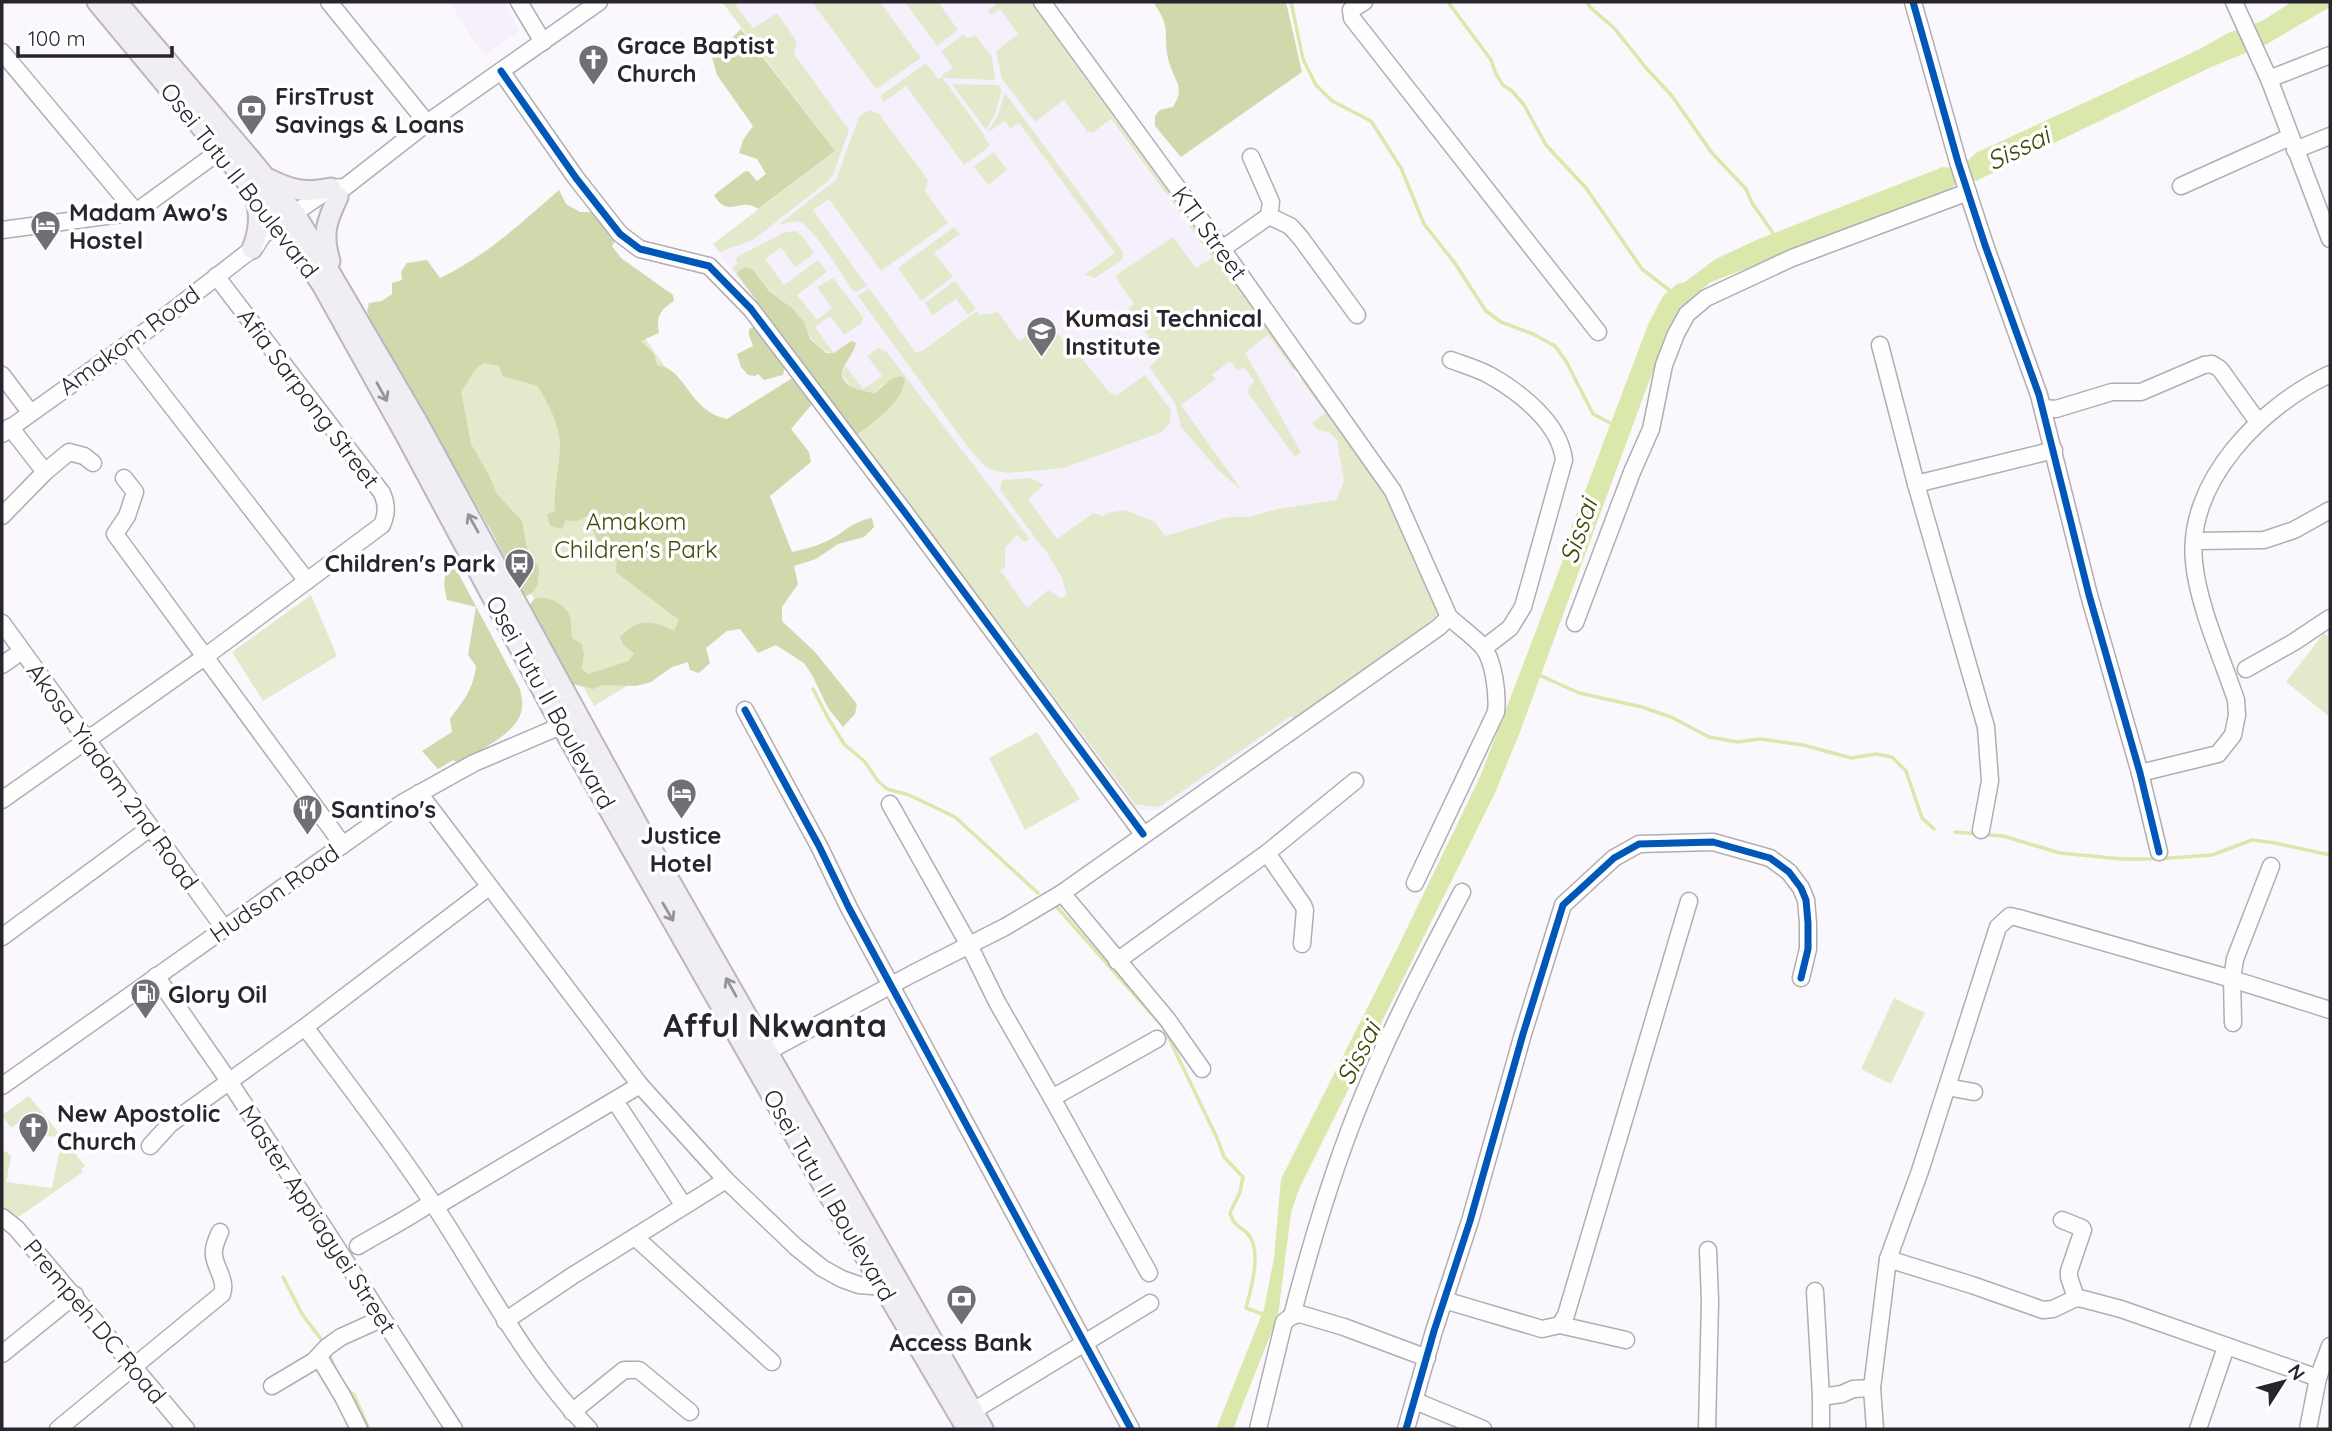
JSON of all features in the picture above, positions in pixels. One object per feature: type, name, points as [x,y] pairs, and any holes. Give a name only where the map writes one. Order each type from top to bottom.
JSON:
[{"type":"main road","name":"Osei Tutu II Boulevard","points":[[97,2],[221,150],[259,183]]},
{"type":"main road","name":"Osei Tutu II Boulevard","points":[[117,2],[337,282],[417,421],[570,721],[823,1184],[884,1287],[970,1420],[983,1429]]},
{"type":"main road","points":[[254,248],[260,218],[259,183],[304,192],[338,191],[324,237],[337,282]]},
{"type":"main road","name":"Osei Tutu II Boulevard","points":[[291,223],[321,284],[405,434],[570,721],[767,1052],[970,1420]]},
{"type":"street","points":[[329,2],[427,123]]},
{"type":"street","points":[[519,2],[543,42]]},
{"type":"street","name":"Amakom Road","points":[[6,430],[125,346],[254,248],[263,236],[291,223],[338,191],[427,123],[598,2]]},
{"type":"street","name":"KTI Street","points":[[1042,2],[1222,248],[1393,491],[1449,617]]},
{"type":"street","points":[[1364,2],[1351,10],[1352,18],[1598,332]]},
{"type":"street","points":[[1913,2],[1958,162],[2043,408],[2089,595],[2140,774],[2159,852]]},
{"type":"street","points":[[2234,2],[2269,79],[2330,239]]},
{"type":"street","points":[[2,52],[136,212]]},
{"type":"street","points":[[2269,79],[2330,55]]},
{"type":"street","points":[[501,71],[576,178],[620,233],[640,248],[709,266],[751,309],[1143,834]]},
{"type":"street","points":[[2181,186],[2292,144],[2330,136]]},
{"type":"street","points":[[5,225],[136,212],[221,150]]},
{"type":"street","points":[[1251,157],[1270,202],[1269,216]]},
{"type":"street","points":[[1575,623],[1651,429],[1664,365],[1676,334],[1688,314],[1706,298],[1792,258],[1967,190]]},
{"type":"street","points":[[1222,248],[1269,216]]},
{"type":"street","points":[[1269,216],[1290,226],[1300,237],[1357,315]]},
{"type":"street","name":"Afia Sarpong Street","points":[[216,276],[382,493],[386,504],[386,516],[382,525],[307,581]]},
{"type":"street","points":[[1880,345],[1916,484],[1986,727],[1990,781],[1981,830]]},
{"type":"street","points":[[2,800],[307,581],[125,346]]},
{"type":"street","points":[[1451,360],[1491,376],[1529,403],[1562,445],[1564,460],[1523,607],[1510,628],[1484,648]]},
{"type":"street","points":[[2043,408],[2056,409],[2075,405],[2112,392],[2141,392],[2212,364],[2220,369],[2258,422]]},
{"type":"street","points":[[2140,774],[2218,754],[2233,735],[2237,715],[2236,699],[2201,597],[2194,561],[2199,513],[2212,480],[2258,422],[2287,400],[2330,374]]},
{"type":"street","points":[[2,375],[30,412]]},
{"type":"street","points":[[6,430],[45,472]]},
{"type":"street","points":[[1916,484],[2054,450]]},
{"type":"street","points":[[2,516],[45,472],[69,452],[83,456],[93,463]]},
{"type":"street","points":[[124,478],[135,492],[127,516],[115,534],[343,845]]},
{"type":"street","points":[[2195,541],[2264,540],[2294,530],[2330,510]]},
{"type":"street","points":[[767,1052],[1031,913],[1428,635],[1449,617],[1484,648],[1498,696],[1496,712],[1415,883]]},
{"type":"street","points":[[2246,669],[2330,618]]},
{"type":"street","name":"Akosa Yiadom 2nd Road","points":[[2,623],[224,929]]},
{"type":"street","points":[[2,665],[22,651]]},
{"type":"street","points":[[745,710],[1131,1429]]},
{"type":"street","name":"Hudson Road","points":[[2,1086],[419,793],[474,763],[570,721]]},
{"type":"street","points":[[1117,961],[1267,853],[1355,781]]},
{"type":"street","points":[[419,793],[640,1085],[726,1180],[822,1268],[859,1285],[884,1287]]},
{"type":"street","points":[[890,804],[969,946],[996,1002],[1149,1273]]},
{"type":"street","points":[[2,937],[150,828]]},
{"type":"street","points":[[1406,1429],[1563,905],[1614,858],[1639,844],[1713,842],[1770,858],[1783,865],[1801,888],[1806,900],[1808,949],[1801,978]]},
{"type":"street","points":[[1267,853],[1305,910],[1302,944]]},
{"type":"street","points":[[2233,1023],[2232,979],[2235,959],[2271,866]]},
{"type":"street","points":[[150,1146],[170,1124],[305,1027],[489,887]]},
{"type":"street","points":[[1292,1316],[1315,1227],[1356,1112],[1413,986],[1462,892]]},
{"type":"street","points":[[1062,893],[1167,1018],[1202,1069]]},
{"type":"street","points":[[1560,1325],[1566,1315],[1606,1184],[1689,901]]},
{"type":"street","points":[[1875,1429],[1872,1388],[1888,1259],[1998,927],[2010,916],[2232,979],[2330,1010]]},
{"type":"street","name":"Master Appiagyei Street","points":[[156,976],[229,1081],[454,1429]]},
{"type":"street","points":[[305,1027],[405,1162],[505,1321],[572,1412],[589,1429]]},
{"type":"street","points":[[1052,1098],[1157,1039]]},
{"type":"street","points":[[358,1246],[640,1085]]},
{"type":"street","points":[[1947,1087],[1974,1092]]},
{"type":"street","points":[[615,1101],[684,1206]]},
{"type":"street","points":[[505,1321],[726,1180]]},
{"type":"street","name":"Prempeh DC Road","points":[[2,1218],[16,1228],[75,1295],[186,1429]]},
{"type":"street","points":[[2062,1220],[2084,1230],[2069,1271],[2076,1298]]},
{"type":"street","points":[[58,1429],[222,1294],[223,1280],[214,1256],[220,1232]]},
{"type":"street","points":[[635,1237],[772,1362]]},
{"type":"street","points":[[1707,1429],[1710,1301],[1708,1250]]},
{"type":"street","points":[[1888,1259],[2043,1310],[2053,1309],[2076,1298],[2121,1309],[2318,1378]]},
{"type":"street","points":[[1815,1291],[1821,1429]]},
{"type":"street","points":[[2,1354],[75,1295]]},
{"type":"street","points":[[1444,1300],[1542,1329],[1560,1325],[1626,1340]]},
{"type":"street","points":[[970,1420],[1150,1303]]},
{"type":"street","points":[[1258,1429],[1284,1322],[1292,1316],[1300,1314],[1343,1327],[1427,1358]]},
{"type":"street","points":[[272,1386],[319,1357],[341,1337],[381,1319]]},
{"type":"street","points":[[2308,1429],[2318,1378],[2330,1346]]},
{"type":"street","points":[[2198,1429],[2226,1347]]},
{"type":"street","points":[[319,1357],[359,1429]]},
{"type":"street","points":[[572,1412],[624,1370],[631,1369],[639,1370],[690,1412]]},
{"type":"street","points":[[1821,1397],[1842,1394],[1853,1389],[1872,1388]]},
{"type":"street","points":[[1415,1401],[1483,1429]]},
{"type":"shaded area","points":[[450,2],[504,2],[520,31],[485,55]]},
{"type":"shaded area","name":"Kumasi Technical Institute","points":[[723,2],[1025,2],[1369,475],[1425,624],[1164,808],[1150,811],[1137,809],[1128,801],[712,244],[835,154]]},
{"type":"green space","points":[[722,2],[740,2],[736,6],[753,28],[777,13],[797,42],[794,54],[849,130],[833,175],[828,181],[753,240],[720,252],[713,244],[835,151]]},
{"type":"green space","points":[[812,2],[880,2],[921,58],[876,89]]},
{"type":"green space","points":[[905,2],[938,2],[958,30],[937,46]]},
{"type":"green space","points":[[994,2],[1038,2],[1186,209],[1180,213],[1111,119],[1088,133],[1064,100],[1035,122],[1002,79],[996,51],[1018,34],[1000,9],[991,15],[988,10],[996,5]]},
{"type":"green space","points":[[1153,2],[1286,2],[1302,72],[1181,157],[1155,126],[1155,116],[1160,110],[1173,107],[1179,90],[1170,65],[1163,20]]},
{"type":"green space","points":[[741,29],[835,151],[758,209],[746,205],[725,206],[714,195],[744,172],[748,171],[757,181],[766,174],[757,159],[739,153],[743,140],[753,126],[717,75],[712,57]]},
{"type":"green space","points":[[964,34],[967,38],[976,36],[992,57],[995,80],[945,78],[942,75],[953,68],[941,51]]},
{"type":"green space","points":[[926,63],[938,79],[942,77],[990,146],[964,165],[906,86],[884,102],[880,96]]},
{"type":"green space","points":[[952,84],[998,85],[1002,90],[995,114],[986,130]]},
{"type":"green space","points":[[1005,93],[1123,252],[1120,261],[1095,278],[1084,275],[1115,253],[1019,123],[1010,129],[1005,121],[987,133],[997,117]]},
{"type":"green space","points":[[869,110],[879,114],[928,180],[925,191],[948,223],[881,271],[829,199],[813,210],[867,286],[856,292],[806,226],[800,222],[778,225],[836,180],[859,117]]},
{"type":"green space","points":[[994,152],[1007,170],[988,185],[974,166]]},
{"type":"green space","name":"Amakom Children's Park","points":[[559,190],[566,204],[580,212],[592,212],[602,218],[616,239],[612,246],[621,258],[673,295],[674,301],[660,314],[659,333],[641,341],[654,354],[657,365],[675,374],[704,408],[727,419],[794,377],[813,403],[791,429],[809,452],[811,462],[770,496],[792,552],[821,544],[856,523],[872,518],[874,527],[864,537],[838,544],[816,559],[794,566],[798,584],[782,607],[782,621],[815,652],[857,704],[855,714],[843,727],[828,708],[804,663],[776,645],[758,653],[740,629],[727,631],[706,648],[710,663],[699,673],[690,670],[688,662],[672,667],[651,682],[636,686],[603,685],[593,689],[568,683],[527,609],[534,599],[549,599],[558,603],[569,614],[572,638],[582,644],[582,669],[588,674],[629,661],[634,653],[623,645],[620,637],[633,626],[652,623],[674,631],[679,620],[616,572],[617,553],[600,546],[593,530],[597,508],[580,520],[566,520],[562,529],[550,526],[547,514],[555,511],[560,443],[558,428],[538,386],[503,376],[499,366],[483,363],[475,370],[461,392],[471,444],[497,494],[522,521],[527,548],[539,568],[538,584],[527,596],[523,594],[493,534],[372,325],[367,311],[369,303],[382,301],[392,294],[392,283],[402,280],[401,272],[407,263],[427,260],[440,278],[487,250]]},
{"type":"green space","name":"Amakom Children's Park","points":[[551,209],[772,514],[793,584],[594,706],[381,326]]},
{"type":"green space","points":[[1192,220],[1297,368],[1294,371],[1268,335],[1245,353],[1301,452],[1295,457],[1248,393],[1249,386],[1255,382],[1244,367],[1238,371],[1230,361],[1212,375],[1216,379],[1181,405],[1243,492],[1217,469],[1181,427],[1175,403],[1149,367],[1162,355],[1128,309],[1134,304],[1115,276],[1173,237],[1196,268],[1212,258],[1187,223]]},
{"type":"green space","points":[[954,227],[960,234],[934,253],[953,277],[922,300],[898,268]]},
{"type":"green space","points":[[796,231],[814,253],[812,255],[795,267],[781,247],[765,259],[784,285],[818,260],[827,272],[797,295],[817,320],[832,308],[817,287],[833,278],[863,317],[862,323],[844,335],[830,316],[815,327],[834,353],[815,343],[791,308],[752,271],[745,267],[736,273],[732,268],[738,263],[735,258],[785,232]]},
{"type":"green space","points":[[745,267],[753,270],[769,291],[792,308],[804,322],[810,339],[826,353],[834,353],[851,341],[856,343],[843,369],[842,375],[847,384],[875,393],[890,380],[899,376],[905,378],[899,395],[887,411],[857,435],[736,273]]},
{"type":"green space","points":[[955,281],[976,309],[968,315],[956,299],[932,316],[925,303]]},
{"type":"green space","points":[[869,288],[916,353],[977,311],[980,315],[998,312],[1019,341],[1047,321],[1109,392],[1116,396],[1145,375],[1171,410],[1170,423],[1162,432],[1064,468],[1008,473],[986,467],[970,450],[858,296]]},
{"type":"green space","points":[[759,325],[785,366],[783,375],[764,380],[758,374],[748,375],[741,367],[737,354],[753,346],[749,329]]},
{"type":"green space","points":[[878,348],[886,351],[1030,539],[1024,542],[1017,535],[1005,548],[1005,567],[1000,570],[1027,608],[1048,590],[1060,598],[1067,596],[1062,578],[1045,549],[1000,490],[1002,480],[1031,478],[1044,485],[1028,499],[1057,539],[1093,513],[1103,516],[1125,510],[1155,522],[1165,536],[1229,517],[1248,517],[1278,509],[1336,500],[1344,481],[1337,440],[1329,432],[1318,430],[1312,423],[1325,413],[1300,379],[1302,377],[1382,483],[1429,586],[1437,611],[1436,617],[1294,720],[1291,716],[1162,805],[1155,807],[1135,804],[857,435],[883,415],[905,381],[899,376],[881,386],[875,393],[860,391],[849,384],[843,375],[845,365],[863,389],[882,376],[867,356]]},
{"type":"green space","points":[[455,567],[520,689],[522,704],[515,724],[498,739],[458,763],[453,760],[438,769],[422,751],[452,732],[450,719],[470,688],[476,666],[468,655],[476,607],[447,600],[445,576]]},
{"type":"green space","points":[[311,595],[337,656],[263,701],[232,652]]},
{"type":"green space","points":[[2324,633],[2330,638],[2330,717],[2286,682]]},
{"type":"green space","points":[[1037,732],[1080,799],[1025,830],[989,758]]},
{"type":"green space","points":[[1894,998],[1925,1013],[1891,1084],[1861,1069]]},
{"type":"green space","points":[[29,1096],[58,1132],[55,1137],[28,1133],[30,1130],[22,1120],[11,1128],[2,1115]]},
{"type":"green space","points":[[65,1141],[85,1166],[81,1170],[83,1172],[17,1218],[12,1218],[2,1204],[2,1153],[6,1151],[11,1157],[6,1182],[52,1188],[61,1143]]},
{"type":"water","name":"Sissai","points":[[2292,2],[2330,2],[2330,7],[2267,44],[2209,68],[1976,181],[1969,177],[1946,193],[1711,282],[1691,298],[1675,318],[1495,793],[1299,1189],[1291,1213],[1278,1316],[1233,1429],[1216,1429],[1264,1309],[1274,1258],[1281,1179],[1480,777],[1568,547],[1571,528],[1648,325],[1663,296],[1714,260],[1754,241],[1943,167],[1961,165],[1976,153],[2200,49],[2228,33],[2262,21]]},
{"type":"waterway","points":[[1291,2],[1303,59],[1316,85],[1332,101],[1371,121],[1401,168],[1424,224],[1454,262],[1486,311],[1501,322],[1555,346],[1566,361],[1593,414],[1614,425]]},
{"type":"waterway","points":[[1448,2],[1491,60],[1503,85],[1524,105],[1546,145],[1586,188],[1642,269],[1673,293]]},
{"type":"waterway","points":[[1587,2],[1614,28],[1672,96],[1712,153],[1746,189],[1752,203],[1775,236]]},
{"type":"waterway","points":[[1537,674],[1579,693],[1642,707],[1671,717],[1709,737],[1738,742],[1760,739],[1803,745],[1851,758],[1876,754],[1892,757],[1906,771],[1922,818],[1934,829]]},
{"type":"waterway","points":[[813,689],[844,744],[865,762],[878,781],[887,789],[909,795],[955,817],[1038,893]]},
{"type":"waterway","points":[[1955,832],[2003,836],[2060,853],[2122,859],[2212,855],[2252,840],[2330,855]]},
{"type":"waterway","points":[[1056,906],[1164,1028],[1224,1157],[1243,1177],[1240,1192],[1230,1213],[1235,1224],[1252,1240],[1254,1249],[1254,1269],[1246,1308],[1265,1315]]},
{"type":"waterway","points":[[283,1277],[302,1314],[324,1343]]},
{"type":"waterway","points":[[329,1353],[335,1369]]},
{"type":"waterway","points":[[345,1387],[354,1395],[369,1429]]},
{"type":"cycle path","points":[[1913,2],[1958,162],[2039,395],[2089,595],[2140,773],[2159,852]]},
{"type":"cycle path","points":[[501,71],[576,178],[620,234],[640,249],[709,266],[751,309],[1143,834]]},
{"type":"cycle path","points":[[745,710],[1131,1429]]},
{"type":"cycle path","points":[[1406,1429],[1563,905],[1614,858],[1639,844],[1713,842],[1770,858],[1789,872],[1806,900],[1808,949],[1801,978]]},
{"type":"place","name":"Grace Baptist Church","points":[[594,86]]},
{"type":"place","name":"FirsTrust Savings & Loans","points":[[252,137]]},
{"type":"place","name":"Madam Awo's Hostel","points":[[46,253]]},
{"type":"place","name":"Kumasi Technical Institute","points":[[1042,359]]},
{"type":"place","name":"Children's Park","points":[[519,590]]},
{"type":"place","name":"Justice Hotel","points":[[681,820]]},
{"type":"place","name":"Santino's","points":[[308,836]]},
{"type":"place","name":"Glory Oil","points":[[145,1021]]},
{"type":"place","name":"New Apostolic Church","points":[[34,1154]]},
{"type":"place","name":"Access Bank","points":[[961,1327]]},
{"type":"district","name":"Afful Nkwanta","points":[[775,1025]]}]
